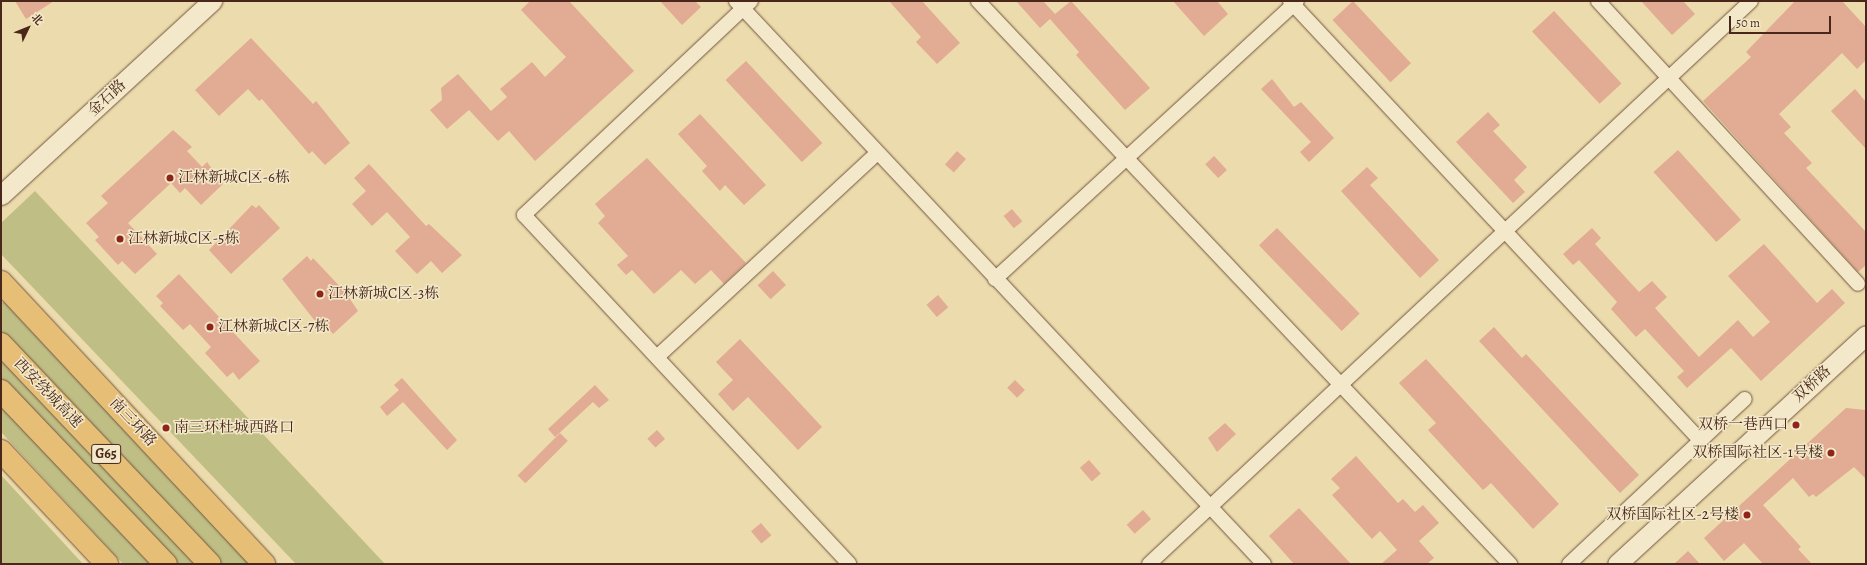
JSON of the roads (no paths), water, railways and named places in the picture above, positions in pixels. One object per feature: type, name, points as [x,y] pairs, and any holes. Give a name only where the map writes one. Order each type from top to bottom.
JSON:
[{"type":"highway","name":"南三环路","points":[[1,282],[264,564]]},
{"type":"highway","name":"西安绕城高速","points":[[1,344],[210,564]]},
{"type":"highway","name":"G65","points":[[1,391],[166,564]]},
{"type":"highway","points":[[1,451],[107,564]]},
{"type":"street","name":"金石路","points":[[1,195],[212,1]]},
{"type":"street","points":[[978,1],[1510,564]]},
{"type":"street","points":[[1598,1],[1669,76],[1858,284]]},
{"type":"street","points":[[1149,564],[1507,231],[1669,76],[1751,1]]},
{"type":"street","points":[[996,279],[1128,160],[1294,2],[1700,440]]},
{"type":"street","points":[[849,564],[524,214],[743,4],[877,153],[1264,564]]},
{"type":"street","points":[[657,357],[877,153]]},
{"type":"street","name":"双桥路","points":[[1617,564],[1864,342]]},
{"type":"street","points":[[1569,564],[1745,399]]},
{"type":"place","name":"江林新城C区-6栋","points":[[170,178]]},
{"type":"place","name":"江林新城C区-5栋","points":[[120,239]]},
{"type":"place","name":"江林新城C区-3栋","points":[[320,294]]},
{"type":"place","name":"江林新城C区-7栋","points":[[210,327]]},
{"type":"place","name":"双桥一巷西口","points":[[1796,425]]},
{"type":"place","name":"南三环杜城西路口","points":[[166,428]]},
{"type":"place","name":"双桥国际社区-1号楼","points":[[1831,453]]},
{"type":"place","name":"双桥国际社区-2号楼","points":[[1747,515]]}]
